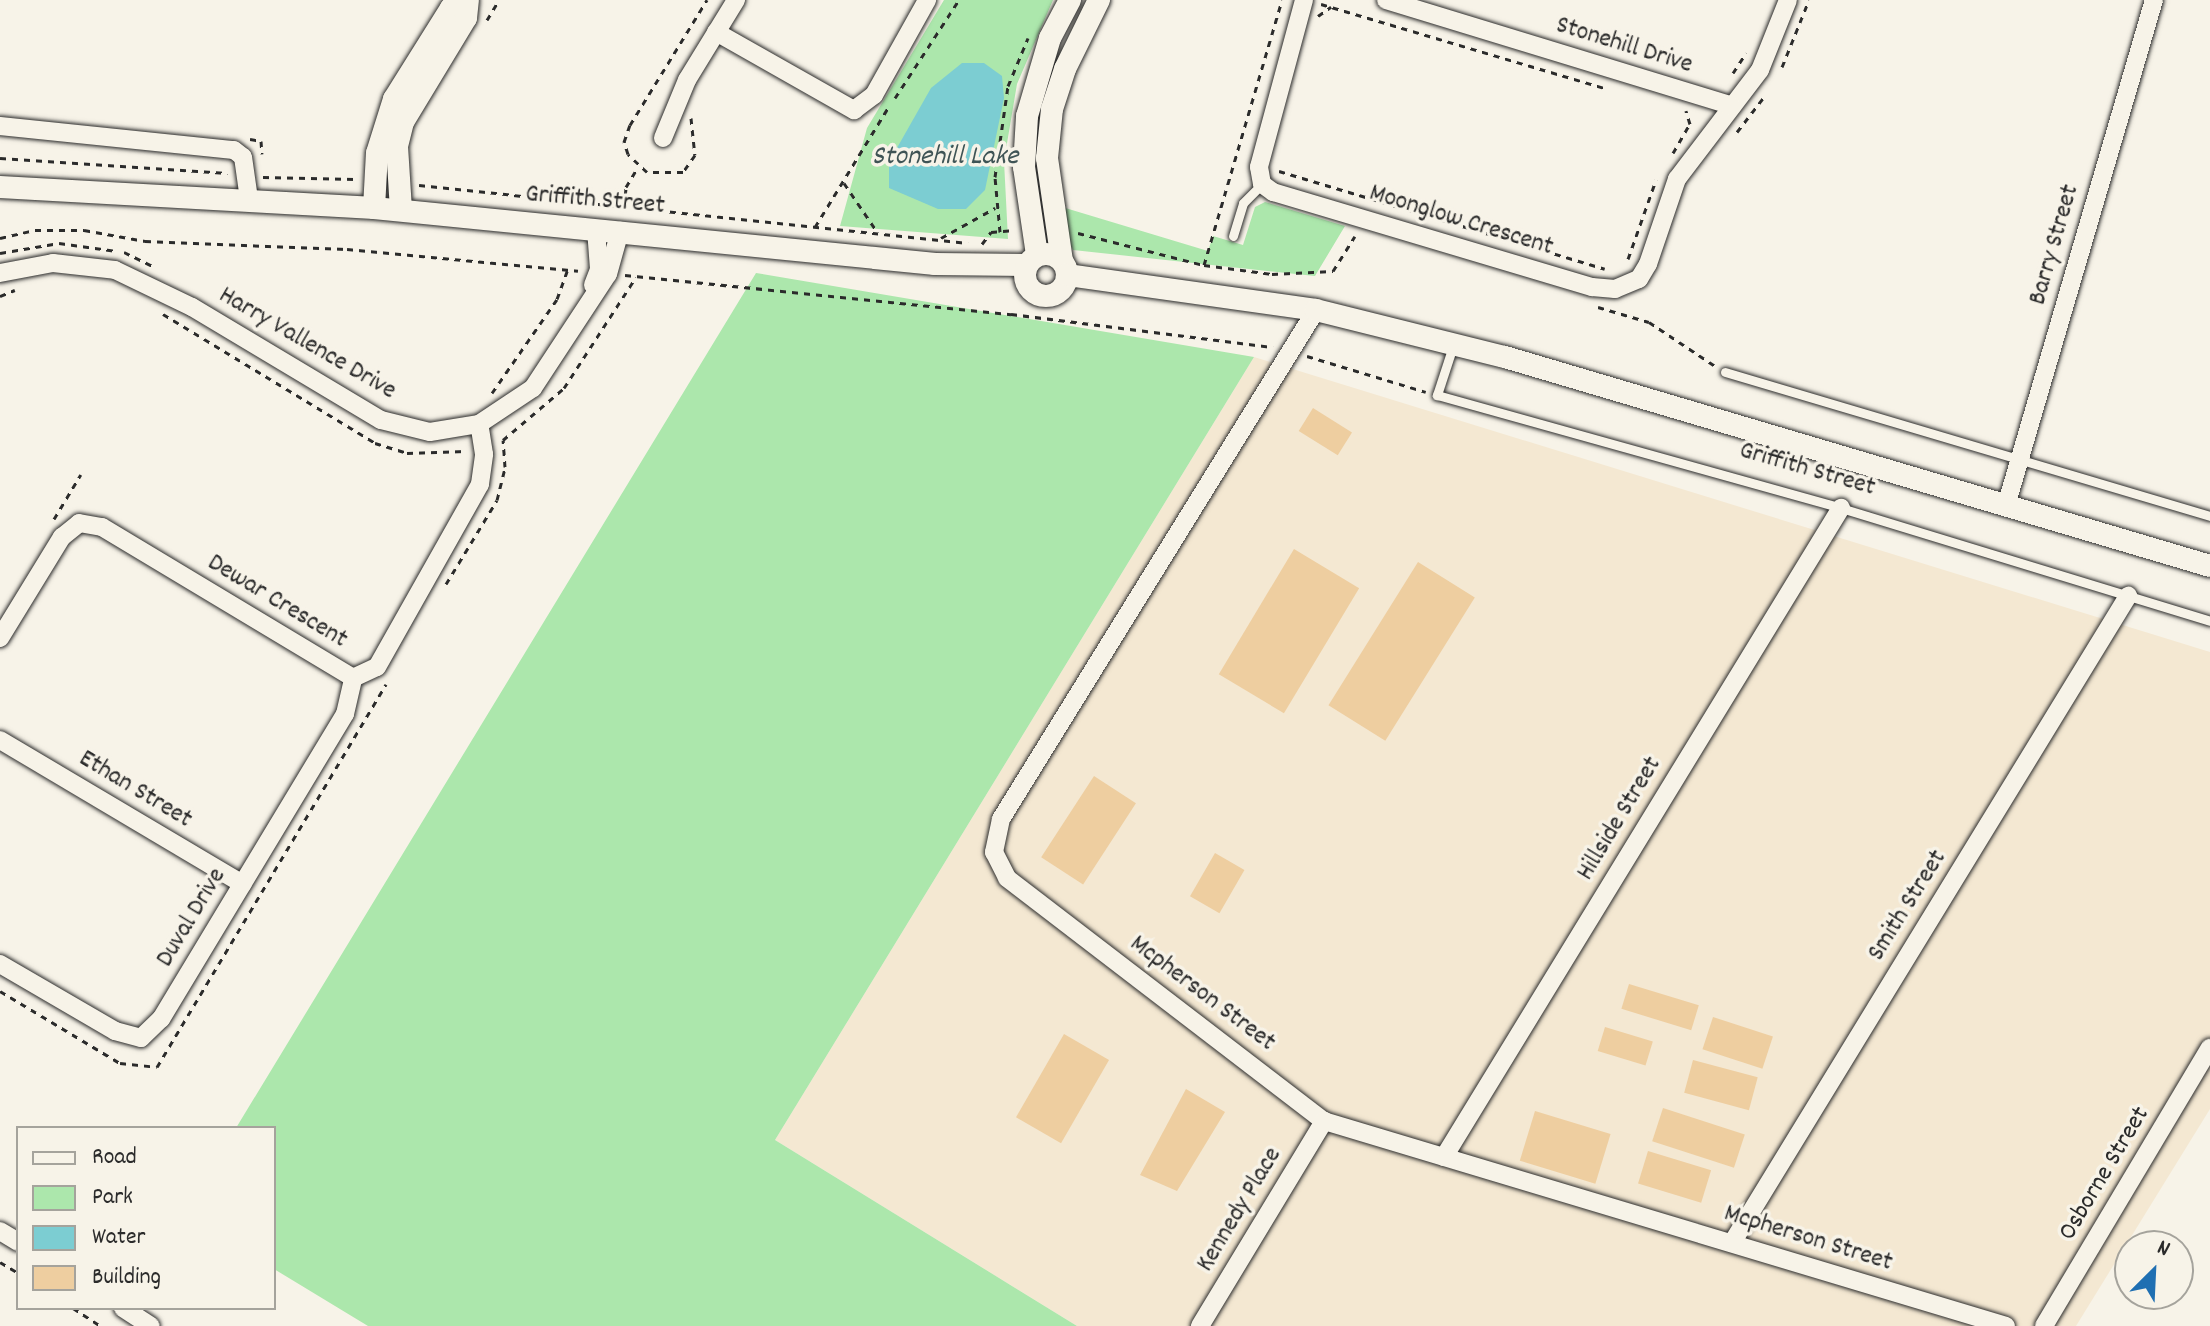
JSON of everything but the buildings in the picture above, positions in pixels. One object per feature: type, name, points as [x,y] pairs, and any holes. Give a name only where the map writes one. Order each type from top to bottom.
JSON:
[{"type":"street","points":[[374,208],[377,153],[394,99],[451,8],[466,0],[466,18],[403,122],[397,146],[401,210]]},
{"type":"street","points":[[663,138],[687,80],[736,0]]},
{"type":"street","points":[[716,32],[854,110],[874,95],[927,0]]},
{"type":"street","points":[[1064,274],[1043,226],[1024,167],[1027,116],[1050,38],[1070,0]]},
{"type":"street","points":[[1064,274],[1045,296],[1030,268],[1043,226],[1052,109],[1065,69],[1099,0]]},
{"type":"street","points":[[1262,184],[1259,167],[1307,0]]},
{"type":"street","name":"Stonehill Drive","points":[[1386,0],[1732,106]]},
{"type":"street","points":[[1732,106],[1760,70],[1788,0]]},
{"type":"street","name":"Barry Street","points":[[2006,506],[2154,0]]},
{"type":"street","name":"Moonglow Crescent","points":[[1262,184],[1283,195],[1577,283],[1615,289],[1639,279],[1677,179],[1732,106]]},
{"type":"street","points":[[0,126],[234,150],[243,157],[249,199]]},
{"type":"street","name":"Griffith Street","points":[[0,187],[401,210],[935,264],[1030,268]]},
{"type":"street","name":"Harry Vallence Drive","points":[[596,229],[603,273]]},
{"type":"street","name":"Harry Vallence Drive","points":[[0,273],[53,263],[115,270],[192,307],[381,420],[430,432],[479,424],[533,388],[587,303],[620,231]]},
{"type":"street","points":[[1030,268],[1050,254],[1064,274]]},
{"type":"street","name":"Griffith Street","points":[[1064,274],[1109,283],[1316,310],[1454,344],[2210,566]]},
{"type":"street","name":"Mcpherson Street","points":[[1316,310],[1001,819],[994,852],[1007,878],[1324,1121],[2006,1326]]},
{"type":"street","name":"Dewar Crescent","points":[[0,638],[62,537],[79,523],[102,527],[353,678],[377,667],[480,484],[483,446],[479,424]]},
{"type":"street","name":"Hillside Street","points":[[1444,1157],[1841,508]]},
{"type":"street","name":"Smith Street","points":[[1732,1243],[2128,596]]},
{"type":"street","name":"Duval Drive","points":[[0,964],[115,1031],[141,1038],[161,1019],[345,714],[353,678]]},
{"type":"street","name":"Ethan Street","points":[[0,740],[243,884]]},
{"type":"street","name":"Osborne Street","points":[[2044,1326],[2210,1048]]},
{"type":"street","name":"Kennedy Place","points":[[1200,1326],[1324,1121]]},
{"type":"street","points":[[126,1310],[151,1326]]},
{"type":"lane","points":[[1233,236],[1243,203],[1262,184]]},
{"type":"lane","points":[[1437,395],[1454,344]]},
{"type":"lane","points":[[1725,372],[2021,457],[2210,516]]},
{"type":"lane","name":"Griffith Street","points":[[1437,395],[1841,508],[2210,621]]},
{"type":"path","points":[[815,227],[959,0]]},
{"type":"path","points":[[1204,265],[1282,0]]},
{"type":"path","points":[[1307,0],[1614,90]]},
{"type":"path","points":[[1317,17],[1331,7]]},
{"type":"path","points":[[1725,85],[1748,51]]},
{"type":"path","points":[[1666,164],[1690,124],[1688,112],[1673,108]]},
{"type":"path","points":[[0,158],[246,175],[355,179]]},
{"type":"path","points":[[1273,162],[1281,172],[1618,273]]},
{"type":"path","points":[[624,207],[626,187],[638,167]]},
{"type":"path","points":[[1626,266],[1658,177]]},
{"type":"path","points":[[843,183],[878,233]]},
{"type":"path","points":[[409,184],[941,238],[981,246],[991,232],[1043,226],[1204,265],[1272,274],[1333,271],[1356,233]]},
{"type":"path","points":[[941,238],[995,208]]},
{"type":"path","points":[[0,238],[35,230],[84,230],[145,241],[347,249],[1011,314],[1291,350],[1437,395]]},
{"type":"path","points":[[0,253],[59,243],[106,248],[155,268]]},
{"type":"path","points":[[482,400],[517,362],[557,299],[567,271]]},
{"type":"path","points":[[0,296],[22,287]]},
{"type":"path","points":[[1594,306],[1649,322],[1725,372]]},
{"type":"path","points":[[153,308],[375,443],[407,453],[443,455],[503,440]]},
{"type":"path","points":[[76,1310],[101,1326]]},
{"type":"shaded area","points":[[1254,357],[2210,652],[2210,1109],[2135,1230],[2114,1230],[2114,1264],[2076,1326],[1077,1326],[775,1140]]},
{"type":"green space","points":[[944,0],[1053,0],[1017,84],[1004,161],[1008,239],[840,226],[867,128]]},
{"type":"green space","points":[[1265,202],[1345,226],[1315,276],[1073,250],[1064,233],[1062,207],[1208,251],[1213,236],[1243,245],[1255,207]]},
{"type":"green space","points":[[756,273],[1254,357],[775,1140],[1077,1326],[368,1326],[276,1270],[276,1126],[237,1126]]},
{"type":"water","name":"Stonehill Lake","points":[[962,63],[984,63],[1002,76],[1004,98],[985,190],[966,209],[938,209],[889,188],[889,162],[931,88]]}]
